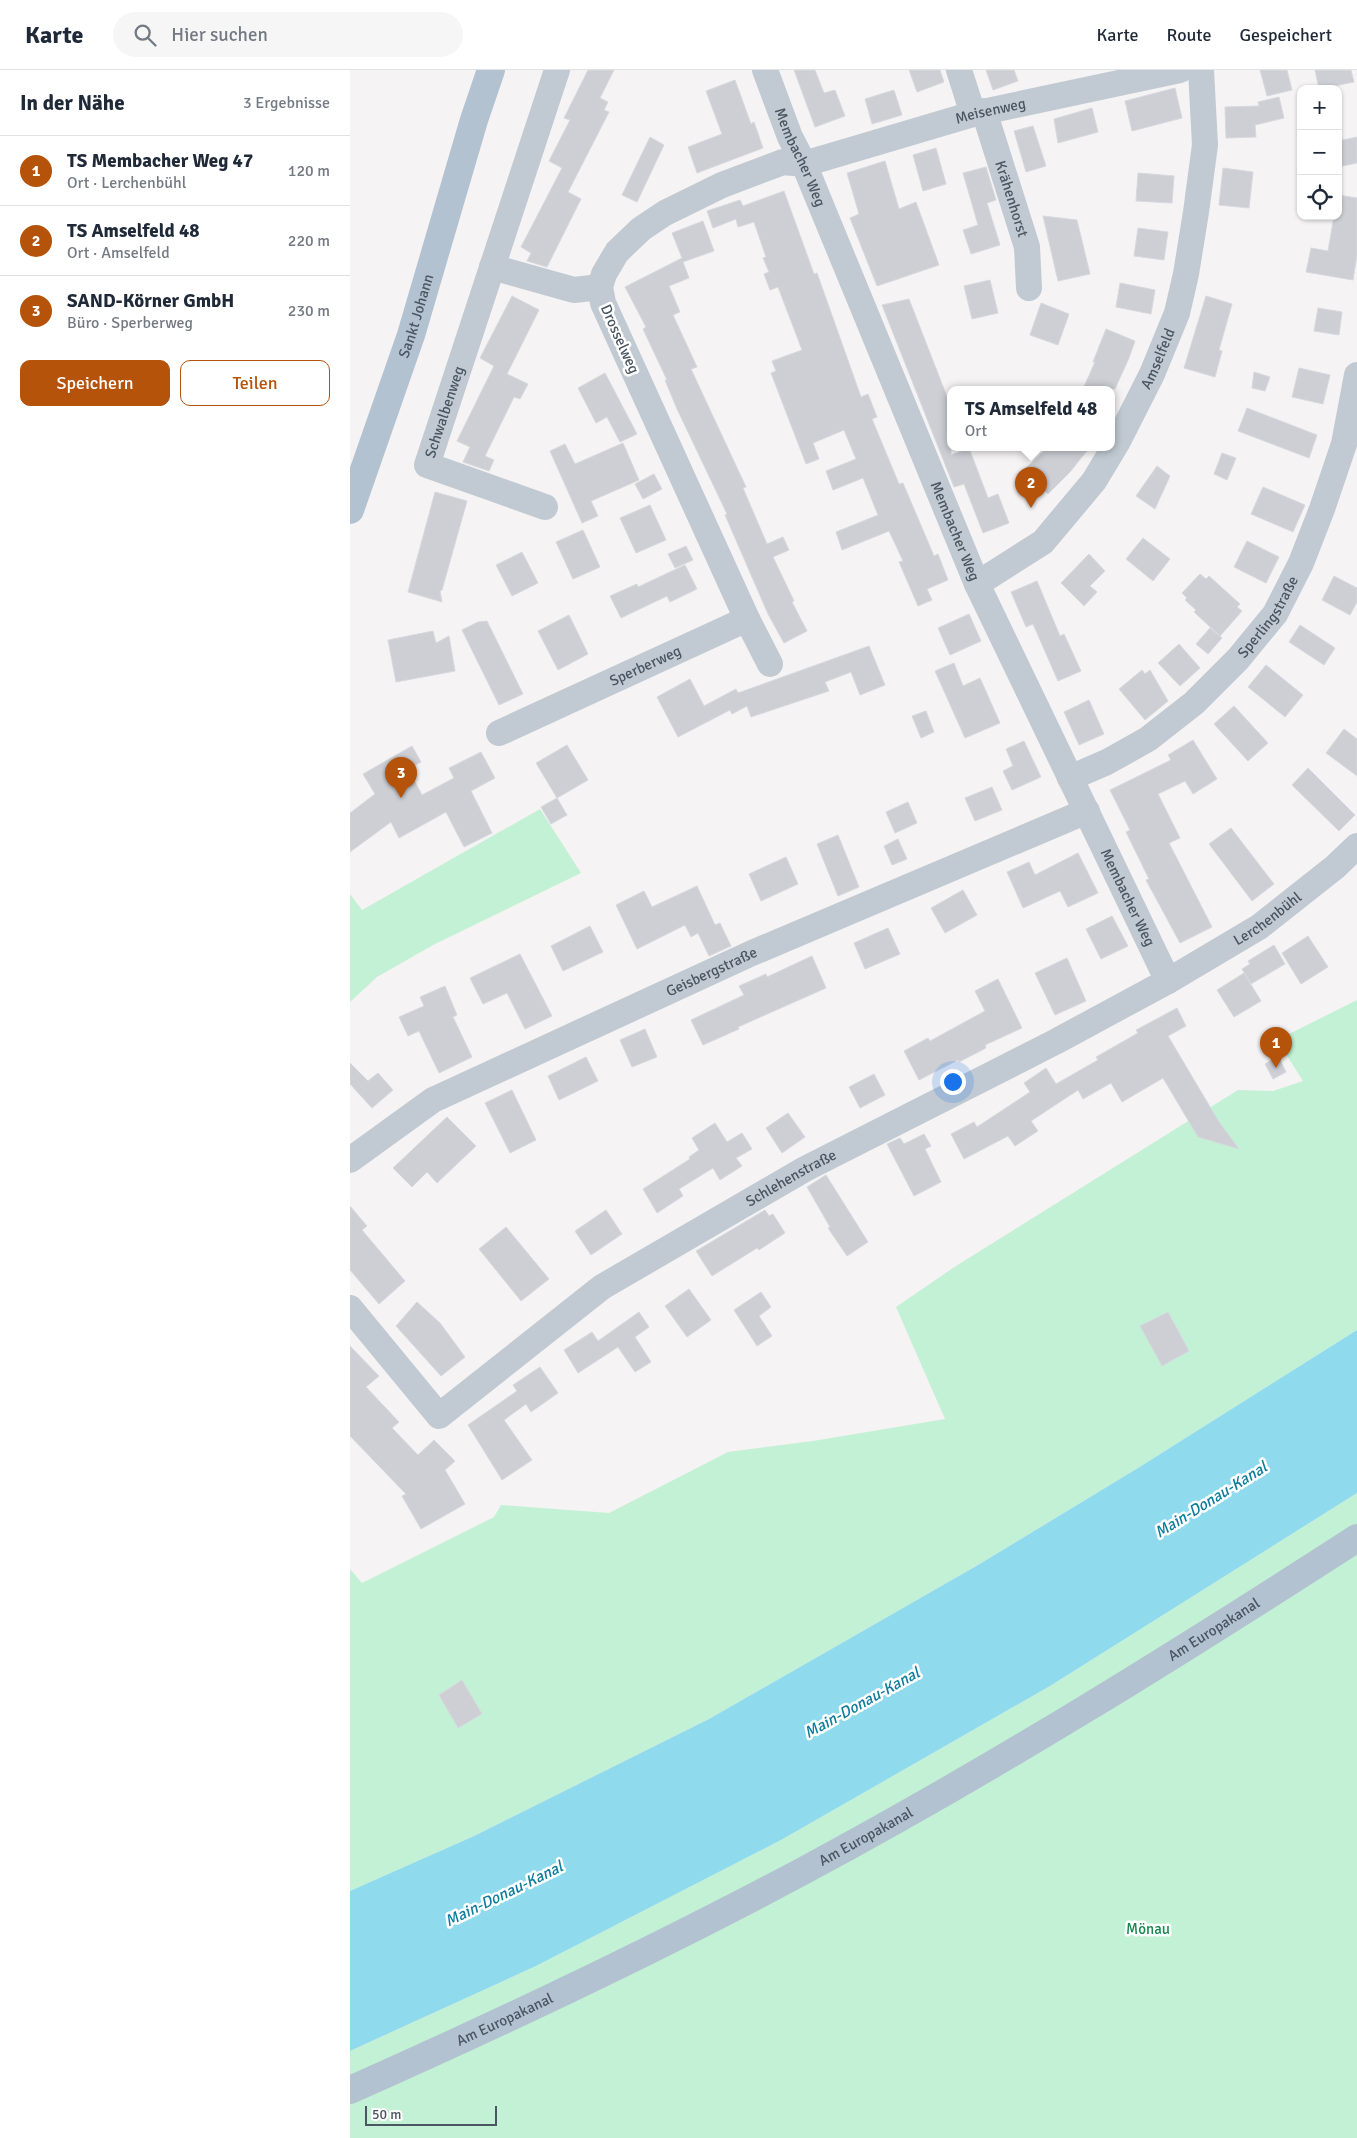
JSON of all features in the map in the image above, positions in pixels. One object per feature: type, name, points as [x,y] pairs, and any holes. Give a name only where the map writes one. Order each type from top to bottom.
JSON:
[{"type":"main road","name":"Sankt Johann","points":[[474,120],[482,70]]},
{"type":"main road","name":"Sankt Johann","points":[[350,510],[411,335],[474,120],[491,70]]},
{"type":"main road","name":"Am Europakanal","points":[[350,2090],[502,2022],[652,1949],[803,1871],[1009,1755],[1211,1632],[1357,1538]]},
{"type":"street","name":"Schwalbenweg","points":[[545,507],[427,466],[557,70]]},
{"type":"street","name":"Membacher Weg","points":[[765,70],[790,136],[804,164],[977,584],[1168,981]]},
{"type":"street","name":"Krähenhorst","points":[[959,70],[979,113],[1027,247],[1029,288]]},
{"type":"street","name":"Meisenweg","points":[[804,164],[979,113],[1180,70]]},
{"type":"street","name":"Amselfeld","points":[[1115,446],[1152,374],[1177,313],[1186,274],[1205,145],[1201,70]]},
{"type":"street","name":"Drosselweg","points":[[747,619],[607,312],[600,287],[604,274],[617,252],[641,229],[664,213],[722,185],[783,162],[804,164]]},
{"type":"street","points":[[492,267],[574,290],[600,287]]},
{"type":"street","name":"Sperlingstraße","points":[[1070,778],[1107,762],[1148,739],[1194,704],[1238,659],[1275,614],[1301,563],[1322,509],[1344,444],[1357,375]]},
{"type":"street","name":"Amselfeld","points":[[977,584],[1043,542],[1094,481],[1112,451]]},
{"type":"street","points":[[747,619],[770,664]]},
{"type":"street","name":"Sperberweg","points":[[499,733],[747,619]]},
{"type":"street","name":"Geisbergstraße","points":[[350,1160],[441,1096],[752,953],[1087,811]]},
{"type":"street","name":"Lerchenbühl","points":[[1168,981],[1259,926],[1335,867],[1357,846]]},
{"type":"street","name":"Schlehenstraße","points":[[350,1308],[439,1416],[602,1287],[805,1169],[1055,1042],[1168,981]]},
{"type":"green space","points":[[540,809],[581,873],[433,945],[377,977],[350,1002],[350,894],[362,910]]},
{"type":"green space","points":[[1357,1000],[1357,1330],[1138,1468],[978,1565],[709,1719],[474,1836],[350,1891],[350,1569],[362,1583],[494,1517],[501,1505],[609,1513],[728,1452],[813,1441],[945,1419],[896,1307],[956,1266],[1238,1090],[1273,1091],[1303,1081],[1277,1040]]},
{"type":"green space","name":"Mönau","points":[[1357,1493],[1357,2138],[350,2138],[350,2051],[536,1966],[781,1840],[1050,1686]]},
{"type":"water","name":"Main-Donau-Kanal","points":[[1357,1330],[1357,1493],[1050,1686],[781,1840],[536,1966],[350,2051],[350,1891],[474,1836],[709,1719],[978,1565],[1138,1468]]},
{"type":"building","points":[[588,70],[614,70],[600,98],[608,102],[604,110],[609,112],[568,192],[581,199],[547,267],[527,261],[531,253],[521,247],[562,168],[549,161],[570,120],[564,118]]},
{"type":"building","points":[[794,70],[815,70],[824,93],[835,90],[845,116],[815,127]]},
{"type":"building","points":[[909,70],[940,70],[944,82],[917,92]]},
{"type":"building","points":[[986,70],[1014,70],[1018,81],[993,90]]},
{"type":"building","points":[[1260,70],[1287,70],[1292,90],[1267,96]]},
{"type":"building","points":[[1315,70],[1351,70],[1354,82],[1339,85],[1318,85]]},
{"type":"building","points":[[735,80],[751,124],[754,122],[763,148],[697,173],[688,147],[722,134],[706,91]]},
{"type":"building","points":[[1175,88],[1182,118],[1132,131],[1125,101]]},
{"type":"building","points":[[894,90],[902,115],[872,124],[865,99]]},
{"type":"building","points":[[1279,97],[1284,118],[1255,125],[1256,137],[1226,138],[1225,107],[1259,106],[1258,102]]},
{"type":"building","points":[[1092,108],[1098,132],[1058,143],[1054,119]]},
{"type":"building","points":[[1033,126],[1046,166],[1026,172],[1014,131]]},
{"type":"building","points":[[650,137],[664,145],[637,202],[622,195]]},
{"type":"building","points":[[1357,137],[1357,163],[1342,166],[1342,140]]},
{"type":"building","points":[[936,148],[946,184],[923,191],[913,155]]},
{"type":"building","points":[[885,161],[899,209],[916,202],[939,265],[877,286],[850,218],[859,214],[847,173]]},
{"type":"building","points":[[986,167],[996,200],[987,203],[1000,245],[971,254],[963,230],[978,225],[963,173]]},
{"type":"building","points":[[1223,168],[1253,172],[1249,208],[1219,205]]},
{"type":"building","points":[[1138,173],[1174,176],[1172,203],[1136,201]]},
{"type":"building","points":[[784,191],[814,274],[817,273],[861,397],[868,394],[877,417],[872,419],[899,484],[903,483],[934,556],[938,554],[948,580],[927,589],[932,600],[918,606],[899,562],[903,561],[889,531],[842,550],[836,532],[878,515],[863,478],[833,490],[826,471],[856,459],[844,430],[813,443],[819,459],[806,464],[771,373],[776,371],[772,361],[802,350],[778,287],[770,290],[764,274],[769,272],[763,258],[766,257],[754,222],[738,227],[736,219],[713,228],[707,211],[740,200],[743,206]]},
{"type":"building","points":[[1342,196],[1357,198],[1357,255],[1353,280],[1306,272],[1311,248],[1328,251],[1333,220],[1342,220]]},
{"type":"building","points":[[1043,216],[1077,220],[1090,274],[1058,281]]},
{"type":"building","points":[[703,221],[714,251],[683,262],[689,278],[669,286],[680,312],[673,315],[697,367],[691,369],[746,487],[743,488],[767,544],[783,537],[789,550],[773,557],[794,601],[792,602],[807,631],[784,643],[768,614],[725,515],[727,514],[677,409],[665,380],[667,380],[643,329],[646,327],[625,287],[682,258],[672,233]]},
{"type":"building","points":[[1138,228],[1168,232],[1164,260],[1134,256]]},
{"type":"building","points":[[990,280],[998,313],[972,319],[964,286]]},
{"type":"building","points":[[1120,283],[1155,290],[1151,314],[1116,307]]},
{"type":"building","points":[[512,296],[539,310],[507,374],[528,384],[520,399],[514,397],[485,456],[494,460],[489,471],[463,462],[470,447],[457,441],[494,366],[480,358]]},
{"type":"building","points":[[1206,296],[1232,304],[1219,350],[1222,351],[1215,377],[1184,368]]},
{"type":"building","points":[[909,299],[947,397],[947,451],[951,451],[951,455],[961,451],[970,451],[988,498],[998,494],[1009,523],[983,533],[964,484],[954,487],[882,305]]},
{"type":"building","points":[[1041,303],[1069,314],[1058,345],[1030,335]]},
{"type":"building","points":[[1318,308],[1342,312],[1339,335],[1314,331]]},
{"type":"building","points":[[1106,329],[1135,341],[1115,389],[1115,386],[1084,386],[1095,362],[1093,362]]},
{"type":"building","points":[[1299,368],[1330,375],[1323,404],[1292,397]]},
{"type":"building","points":[[1254,372],[1270,377],[1265,391],[1252,388]]},
{"type":"building","points":[[605,373],[637,434],[620,442],[607,417],[596,423],[578,388]]},
{"type":"building","points":[[1247,408],[1317,435],[1309,458],[1238,431]]},
{"type":"building","points":[[623,443],[639,480],[591,501],[598,516],[582,523],[550,451],[565,444],[575,464]]},
{"type":"building","points":[[1044,451],[1087,451],[1070,472],[1048,494],[1024,470]]},
{"type":"building","points":[[1222,453],[1236,458],[1227,480],[1214,474]]},
{"type":"building","points":[[1157,466],[1170,476],[1155,509],[1136,496]]},
{"type":"building","points":[[654,474],[662,489],[643,499],[635,484]]},
{"type":"building","points":[[1263,487],[1305,505],[1293,532],[1251,514]]},
{"type":"building","points":[[435,492],[467,501],[442,590],[440,591],[442,602],[408,592]]},
{"type":"building","points":[[650,505],[666,540],[636,553],[620,518]]},
{"type":"building","points":[[583,530],[600,567],[573,579],[556,542]]},
{"type":"building","points":[[1143,538],[1170,559],[1153,581],[1126,559]]},
{"type":"building","points":[[1247,541],[1279,557],[1266,583],[1234,567]]},
{"type":"building","points":[[686,546],[693,560],[675,568],[668,554]]},
{"type":"building","points":[[522,552],[538,583],[512,596],[496,565]]},
{"type":"building","points":[[1089,554],[1105,571],[1090,586],[1097,592],[1084,606],[1061,583]]},
{"type":"building","points":[[685,565],[697,589],[670,602],[667,596],[621,618],[610,596],[637,584],[638,587]]},
{"type":"building","points":[[1200,574],[1206,579],[1209,576],[1240,604],[1237,607],[1242,611],[1220,636],[1194,612],[1196,610],[1185,600],[1187,598],[1182,593]]},
{"type":"building","points":[[1334,576],[1357,588],[1357,602],[1350,615],[1322,600]]},
{"type":"building","points":[[1037,581],[1060,636],[1064,634],[1081,671],[1058,681],[1033,624],[1026,627],[1011,592]]},
{"type":"building","points":[[969,614],[981,641],[950,655],[938,628]]},
{"type":"building","points":[[569,615],[588,654],[558,670],[538,631]]},
{"type":"building","points":[[487,621],[523,694],[499,705],[462,630],[478,622]]},
{"type":"building","points":[[1300,625],[1335,648],[1324,665],[1289,642]]},
{"type":"building","points":[[1210,628],[1222,638],[1208,654],[1196,644]]},
{"type":"building","points":[[433,631],[436,643],[449,636],[455,671],[396,682],[388,640]]},
{"type":"building","points":[[1179,644],[1200,668],[1180,686],[1158,663]]},
{"type":"building","points":[[869,646],[885,685],[860,695],[851,672],[825,682],[829,691],[751,717],[747,706],[732,714],[730,710],[678,737],[657,697],[690,679],[704,706],[736,689],[738,693]]},
{"type":"building","points":[[954,663],[963,686],[980,678],[1000,723],[965,738],[935,671]]},
{"type":"building","points":[[1266,665],[1303,695],[1285,717],[1248,687]]},
{"type":"building","points":[[1142,670],[1145,674],[1150,670],[1168,701],[1145,720],[1119,689]]},
{"type":"building","points":[[1089,700],[1104,734],[1079,745],[1064,712]]},
{"type":"building","points":[[1234,706],[1268,743],[1248,761],[1214,724]]},
{"type":"building","points":[[926,711],[934,732],[921,738],[912,716]]},
{"type":"building","points":[[1344,729],[1357,739],[1357,776],[1326,753]]},
{"type":"building","points":[[1193,740],[1217,779],[1193,794],[1185,781],[1158,794],[1180,838],[1169,843],[1212,927],[1180,943],[1146,880],[1149,879],[1126,832],[1130,830],[1110,790],[1171,760],[1168,755]]},
{"type":"building","points":[[1024,741],[1041,777],[1012,790],[1003,771],[1013,766],[1006,749]]},
{"type":"building","points":[[567,745],[588,780],[557,798],[536,763]]},
{"type":"building","points":[[412,746],[421,762],[408,769],[422,795],[454,778],[449,768],[481,752],[495,778],[471,791],[492,833],[464,847],[446,812],[399,838],[391,822],[350,852],[350,813],[375,794],[363,774]]},
{"type":"building","points":[[1308,768],[1355,815],[1339,831],[1292,785]]},
{"type":"building","points":[[992,787],[1002,810],[975,821],[965,798]]},
{"type":"building","points":[[557,798],[567,815],[551,824],[541,807]]},
{"type":"building","points":[[908,802],[917,823],[895,833],[886,812]]},
{"type":"building","points":[[1231,828],[1274,884],[1252,901],[1209,844]]},
{"type":"building","points":[[838,835],[859,887],[838,896],[817,844]]},
{"type":"building","points":[[898,839],[907,859],[892,865],[884,846]]},
{"type":"building","points":[[1078,853],[1098,893],[1068,907],[1060,891],[1023,908],[1007,872],[1029,862],[1035,875]]},
{"type":"building","points":[[786,857],[798,884],[761,901],[749,874]]},
{"type":"building","points":[[697,886],[715,925],[720,923],[731,946],[709,956],[698,933],[691,937],[685,925],[637,949],[616,905],[644,891],[652,907]]},
{"type":"building","points":[[963,890],[977,915],[945,933],[931,908]]},
{"type":"building","points":[[1112,916],[1128,946],[1101,959],[1086,929]]},
{"type":"building","points":[[590,926],[603,952],[563,971],[551,946]]},
{"type":"building","points":[[888,928],[900,954],[865,969],[854,943]]},
{"type":"building","points":[[1308,936],[1328,967],[1301,984],[1282,953]]},
{"type":"building","points":[[1274,945],[1285,964],[1251,984],[1242,969],[1250,964],[1248,961]]},
{"type":"building","points":[[520,954],[552,1016],[525,1029],[507,993],[483,1004],[470,978]]},
{"type":"building","points":[[812,956],[826,988],[738,1027],[739,1029],[703,1045],[691,1020],[744,995],[739,986],[766,974],[767,977]]},
{"type":"building","points":[[1067,958],[1086,1001],[1055,1015],[1035,973]]},
{"type":"building","points":[[1244,973],[1261,1001],[1234,1017],[1217,990]]},
{"type":"building","points":[[998,979],[1022,1028],[985,1045],[986,1048],[959,1062],[958,1060],[919,1080],[904,1051],[928,1038],[930,1041],[985,1011],[975,991]]},
{"type":"building","points":[[445,986],[457,1015],[453,1017],[472,1057],[439,1073],[419,1031],[408,1036],[399,1017],[424,1006],[420,997]]},
{"type":"building","points":[[1177,1008],[1186,1026],[1168,1036],[1219,1122],[1239,1149],[1198,1137],[1163,1078],[1122,1102],[1111,1083],[1083,1099],[1078,1090],[1031,1121],[1038,1131],[1015,1146],[1008,1136],[964,1159],[951,1134],[974,1122],[977,1127],[1030,1092],[1024,1083],[1046,1068],[1056,1084],[1098,1060],[1096,1057],[1138,1033],[1136,1030]]},
{"type":"building","points":[[645,1029],[657,1057],[632,1067],[620,1040]]},
{"type":"building","points":[[1278,1056],[1286,1072],[1273,1079],[1265,1064]]},
{"type":"building","points":[[586,1057],[598,1081],[559,1100],[548,1076]]},
{"type":"building","points":[[350,1063],[368,1081],[378,1073],[393,1090],[372,1108],[350,1084]]},
{"type":"building","points":[[874,1074],[885,1095],[860,1108],[849,1087]]},
{"type":"building","points":[[512,1090],[536,1140],[510,1153],[485,1103]]},
{"type":"building","points":[[788,1113],[805,1137],[782,1153],[766,1128]]},
{"type":"building","points":[[447,1117],[476,1146],[437,1183],[427,1172],[412,1187],[393,1168]]},
{"type":"building","points":[[715,1123],[727,1142],[742,1133],[752,1149],[736,1158],[742,1166],[720,1180],[713,1168],[679,1189],[683,1196],[657,1213],[643,1189],[690,1159],[689,1157],[699,1150],[692,1138]]},
{"type":"building","points":[[924,1134],[931,1146],[925,1149],[941,1182],[914,1196],[887,1144],[900,1138],[904,1144]]},
{"type":"building","points":[[826,1175],[868,1242],[847,1256],[828,1228],[830,1227],[807,1187]]},
{"type":"building","points":[[350,1206],[367,1226],[362,1230],[405,1281],[379,1304],[350,1270]]},
{"type":"building","points":[[606,1210],[622,1234],[591,1255],[575,1231]]},
{"type":"building","points":[[765,1210],[769,1216],[773,1214],[785,1233],[712,1276],[696,1251]]},
{"type":"building","points":[[506,1227],[549,1279],[521,1301],[479,1249]]},
{"type":"building","points":[[689,1289],[711,1320],[687,1337],[665,1306]]},
{"type":"building","points":[[761,1292],[771,1307],[759,1316],[772,1336],[757,1346],[734,1310]]},
{"type":"building","points":[[417,1302],[440,1323],[465,1357],[441,1376],[396,1326]]},
{"type":"building","points":[[639,1312],[649,1327],[635,1337],[651,1362],[635,1372],[618,1347],[578,1373],[564,1350],[592,1332],[598,1341]]},
{"type":"building","points":[[1168,1312],[1189,1351],[1162,1366],[1140,1326]]},
{"type":"building","points":[[350,1346],[379,1376],[366,1387],[399,1422],[392,1428],[418,1455],[434,1440],[455,1461],[445,1470],[465,1504],[421,1529],[402,1496],[406,1494],[350,1436]]},
{"type":"building","points":[[540,1367],[558,1393],[531,1412],[526,1404],[504,1420],[532,1460],[502,1480],[468,1425],[517,1391],[513,1385]]},
{"type":"building","points":[[462,1680],[482,1714],[458,1728],[439,1695]]},
{"type":"place","name":"TS Amselfeld 48","points":[[1031,508]]},
{"type":"place","name":"SAND-Körner GmbH","points":[[401,798]]},
{"type":"place","name":"TS Membacher Weg 47","points":[[1276,1068]]}]
